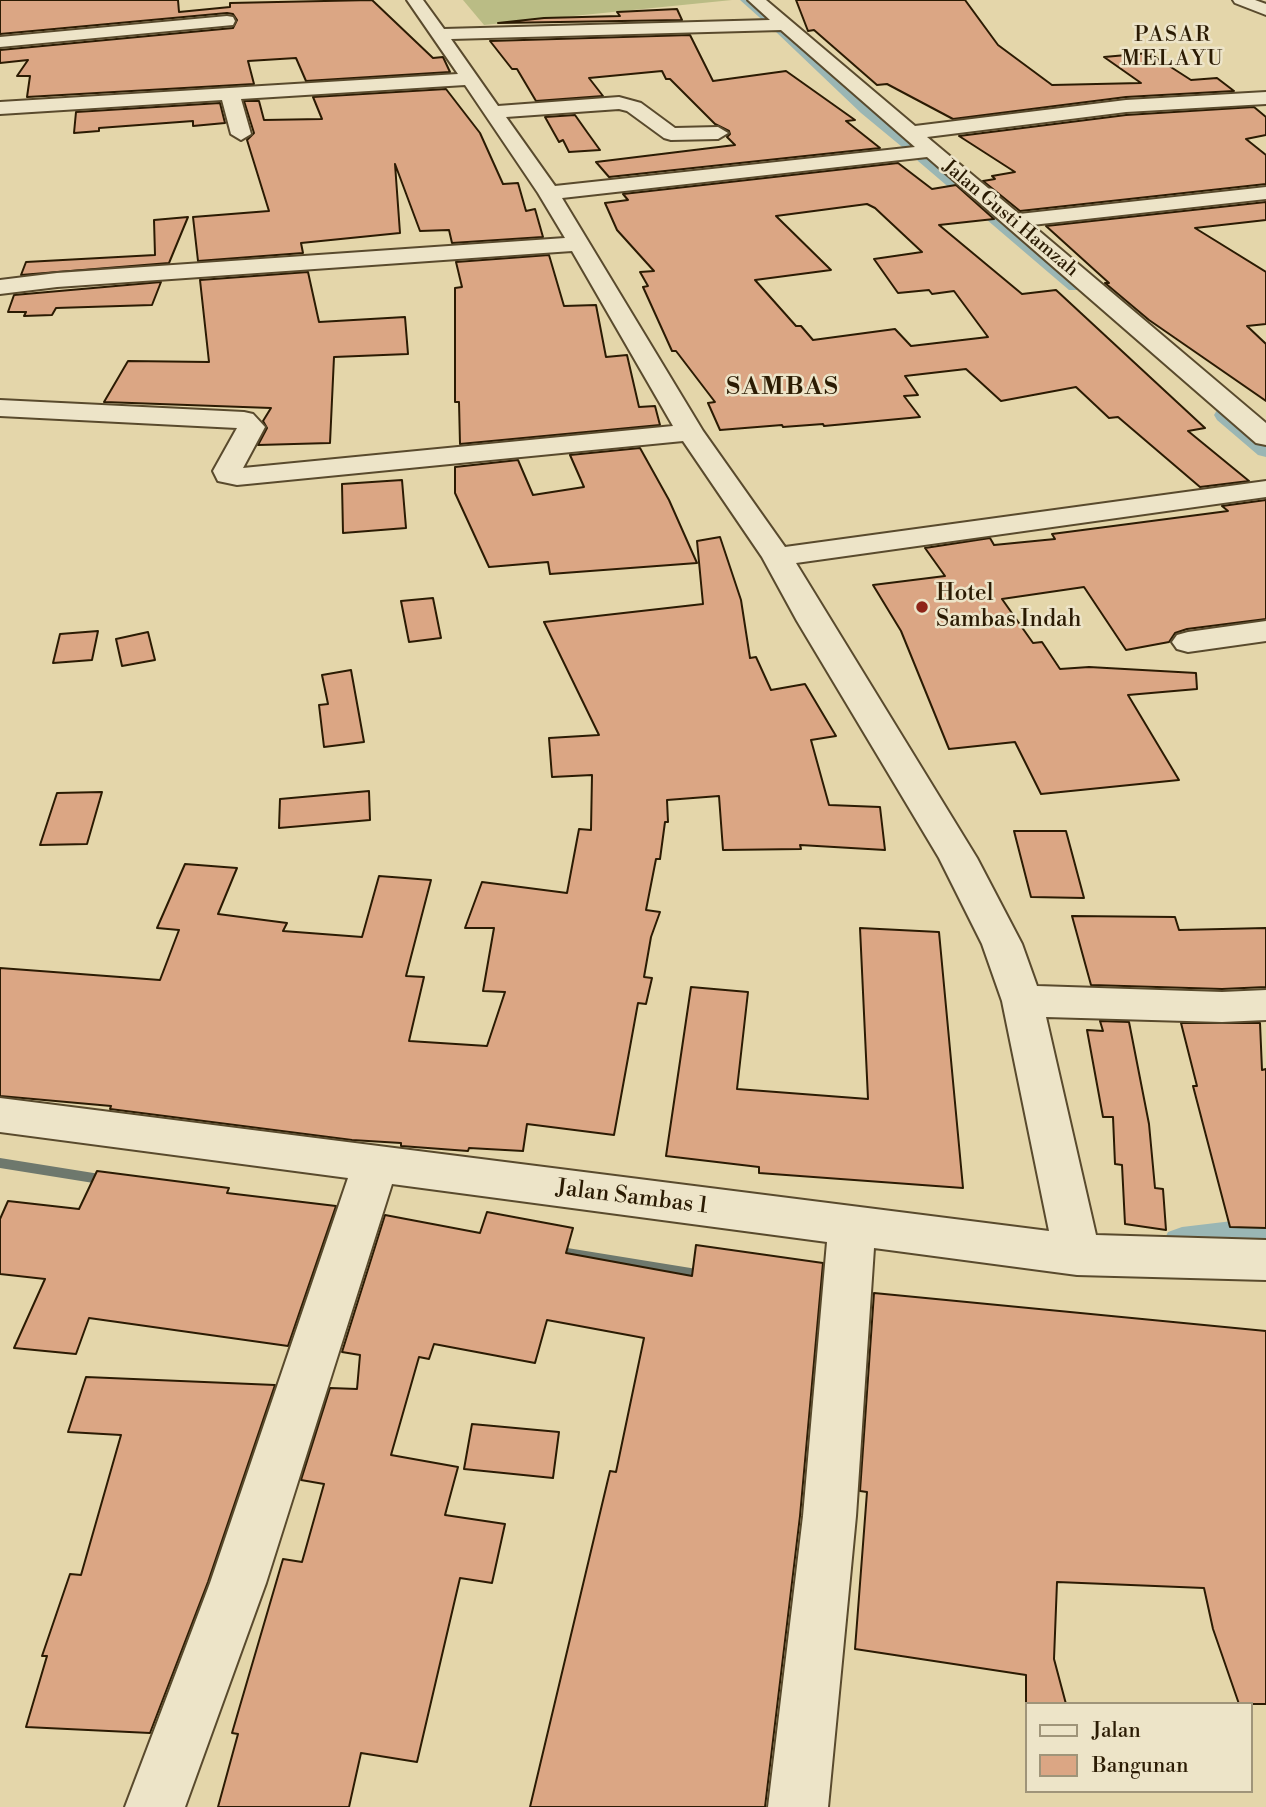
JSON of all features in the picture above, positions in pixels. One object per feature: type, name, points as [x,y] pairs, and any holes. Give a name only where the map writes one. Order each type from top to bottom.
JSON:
[{"type":"street","points":[[415,0],[549,193],[690,432],[777,556],[813,621],[958,858],[1002,944],[1022,1000],[1077,1255]]},
{"type":"street","name":"Jalan Gusti Hamzah","points":[[756,0],[1266,437]]},
{"type":"street","points":[[1241,0],[1266,10]]},
{"type":"street","points":[[0,42],[227,21]]},
{"type":"street","points":[[440,34],[784,25]]},
{"type":"street","points":[[428,55],[454,54]]},
{"type":"street","points":[[0,108],[472,79]]},
{"type":"street","points":[[230,94],[241,134]]},
{"type":"street","points":[[910,133],[1126,106],[1266,98]]},
{"type":"street","points":[[493,112],[619,103],[634,107],[671,134],[718,133]]},
{"type":"street","points":[[549,193],[929,151]]},
{"type":"street","points":[[1014,221],[1266,193]]},
{"type":"street","points":[[0,287],[71,279],[577,244]]},
{"type":"street","points":[[0,408],[244,420],[253,427],[227,471],[231,476],[237,477],[690,432]]},
{"type":"street","points":[[777,556],[1266,489]]},
{"type":"street","points":[[1188,642],[1266,631]]},
{"type":"street","points":[[1022,1000],[1222,1007],[1266,1005]]},
{"type":"street","name":"Jalan Sambas 1","points":[[0,1115],[223,1142],[376,1166],[1077,1255],[1266,1260]]},
{"type":"street","points":[[155,1807],[238,1583],[376,1166]]},
{"type":"street","points":[[798,1807],[816,1669],[838,1433],[852,1225]]},
{"type":"green space","points":[[463,0],[732,0],[484,25]]},
{"type":"building","points":[[0,0],[178,0],[179,12],[230,7],[230,3],[372,0],[433,58],[443,57],[450,72],[306,81],[296,58],[248,61],[254,84],[27,97],[30,76],[17,76],[28,60],[0,63],[0,50],[233,28],[237,20],[233,14],[227,13],[0,34]]},
{"type":"building","points":[[796,0],[965,0],[998,45],[1052,85],[1141,83],[1104,57],[1149,53],[1191,80],[1217,78],[1234,91],[1126,97],[953,119],[887,84],[877,85],[814,30],[808,31]]},
{"type":"building","points":[[677,9],[682,20],[498,23],[544,18],[620,16],[617,12]]},
{"type":"building","points":[[690,35],[713,81],[786,71],[855,120],[846,121],[880,148],[609,177],[596,162],[735,145],[727,137],[729,131],[715,124],[670,79],[666,79],[662,71],[589,78],[603,96],[536,101],[517,69],[512,69],[490,41]]},
{"type":"building","points":[[446,89],[480,133],[503,184],[518,183],[526,211],[535,209],[543,237],[452,243],[449,230],[420,231],[395,164],[400,233],[301,243],[303,253],[198,261],[193,217],[269,211],[247,140],[254,133],[244,101],[259,101],[264,120],[322,119],[313,97]]},
{"type":"building","points":[[220,103],[225,123],[193,126],[193,121],[99,128],[99,131],[74,133],[76,112]]},
{"type":"building","points":[[1254,107],[1266,117],[1266,135],[1246,139],[1266,155],[1266,184],[1020,211],[983,181],[995,179],[992,176],[1015,172],[959,136],[1126,115]]},
{"type":"building","points":[[575,115],[600,150],[569,152],[563,140],[559,142],[545,117]]},
{"type":"building","points":[[898,163],[932,189],[956,185],[994,219],[939,225],[1022,294],[1056,290],[1205,428],[1188,431],[1249,481],[1200,487],[1118,417],[1109,418],[1076,387],[1001,401],[966,369],[905,376],[918,395],[904,396],[920,417],[824,426],[782,425],[720,430],[708,403],[715,402],[676,351],[672,351],[643,287],[648,286],[640,272],[654,271],[617,230],[605,203],[628,200],[623,194]],"holes":[[[867,204],[875,208],[922,252],[874,259],[898,293],[929,290],[932,294],[954,291],[988,337],[911,346],[895,329],[813,340],[801,326],[796,326],[755,280],[831,270],[776,216]]]},
{"type":"building","points":[[1266,202],[1266,220],[1195,228],[1266,272],[1266,324],[1247,326],[1266,344],[1266,401],[1149,320],[1105,283],[1109,283],[1046,226]]},
{"type":"building","points":[[188,217],[169,263],[21,275],[26,262],[155,255],[154,220]]},
{"type":"building","points":[[549,255],[564,306],[596,305],[606,357],[627,355],[639,407],[655,406],[660,425],[460,444],[459,402],[455,402],[455,288],[462,287],[456,262]]},
{"type":"building","points":[[308,272],[319,322],[405,317],[408,354],[334,357],[330,443],[258,445],[267,428],[263,421],[271,408],[104,402],[128,361],[209,362],[200,280]]},
{"type":"building","points":[[161,282],[152,305],[56,308],[52,315],[24,316],[26,312],[8,312],[14,295]]},
{"type":"building","points":[[640,448],[669,500],[697,563],[550,574],[548,562],[489,567],[455,493],[455,467],[518,460],[533,495],[584,487],[570,455]]},
{"type":"building","points":[[402,480],[406,528],[343,533],[342,484]]},
{"type":"building","points":[[1266,500],[1266,619],[1187,629],[1175,633],[1169,642],[1126,650],[1084,587],[1002,599],[1033,643],[1042,642],[1060,669],[1089,667],[1196,673],[1197,689],[1128,695],[1179,780],[1041,794],[1015,742],[949,749],[901,631],[873,585],[945,576],[925,548],[990,538],[994,545],[1055,539],[1052,534],[1228,511],[1222,506]]},
{"type":"building","points":[[720,537],[741,600],[750,658],[756,657],[771,690],[805,684],[836,736],[811,740],[829,805],[880,807],[885,850],[800,845],[801,849],[723,850],[719,796],[667,800],[668,822],[665,822],[660,859],[656,859],[646,910],[660,912],[651,937],[644,977],[652,978],[646,1004],[638,1003],[614,1135],[527,1124],[523,1151],[469,1148],[468,1151],[352,1140],[110,1109],[111,1106],[0,1096],[0,968],[160,980],[179,930],[157,928],[185,864],[237,868],[218,914],[287,923],[283,931],[362,937],[379,876],[431,880],[406,976],[424,977],[409,1041],[487,1046],[505,992],[483,991],[494,928],[465,928],[482,882],[567,893],[579,829],[591,830],[592,775],[552,777],[549,738],[599,735],[544,622],[703,604],[697,541]]},
{"type":"building","points":[[433,598],[441,638],[409,642],[401,601]]},
{"type":"building","points":[[98,631],[92,660],[53,663],[60,634]]},
{"type":"building","points":[[148,632],[155,660],[122,666],[116,639]]},
{"type":"building","points":[[351,670],[364,742],[324,747],[319,705],[328,704],[322,675]]},
{"type":"building","points":[[369,791],[370,820],[279,828],[280,799]]},
{"type":"building","points":[[102,792],[87,844],[40,845],[57,793]]},
{"type":"building","points":[[1014,831],[1066,831],[1084,898],[1031,897]]},
{"type":"building","points":[[1072,916],[1175,917],[1179,930],[1266,928],[1266,987],[1222,989],[1091,985]]},
{"type":"building","points":[[860,928],[939,932],[963,1188],[759,1173],[759,1167],[666,1156],[691,987],[748,992],[737,1089],[868,1099]]},
{"type":"building","points":[[1100,1021],[1129,1022],[1149,1124],[1155,1188],[1163,1189],[1166,1230],[1125,1224],[1122,1165],[1115,1164],[1113,1117],[1103,1117],[1087,1030],[1103,1031]]},
{"type":"building","points":[[1181,1023],[1260,1023],[1262,1070],[1266,1069],[1266,1228],[1230,1227],[1193,1086],[1197,1086]]},
{"type":"building","points":[[97,1171],[229,1188],[227,1193],[336,1206],[288,1346],[89,1318],[76,1354],[14,1348],[45,1279],[0,1274],[0,1219],[8,1201],[79,1209]]},
{"type":"building","points":[[487,1212],[573,1228],[566,1253],[692,1276],[696,1245],[823,1263],[800,1516],[765,1807],[530,1807],[610,1471],[616,1472],[644,1338],[547,1320],[535,1363],[434,1344],[429,1359],[419,1357],[391,1455],[458,1467],[445,1515],[505,1524],[492,1583],[460,1578],[417,1762],[361,1753],[349,1807],[218,1807],[238,1734],[232,1733],[283,1559],[302,1562],[324,1484],[301,1480],[330,1388],[357,1389],[360,1355],[342,1352],[385,1215],[480,1233]]},
{"type":"building","points":[[874,1293],[1266,1331],[1266,1704],[1238,1702],[1213,1629],[1204,1588],[1057,1582],[1054,1659],[1065,1702],[1026,1702],[1026,1675],[855,1649],[867,1492],[860,1491]]},
{"type":"building","points":[[86,1377],[275,1385],[208,1582],[150,1733],[26,1727],[47,1656],[42,1656],[70,1574],[81,1575],[121,1435],[68,1432]]},
{"type":"building","points":[[472,1424],[559,1432],[553,1478],[464,1469]]},
{"type":"waterway","points":[[747,0],[773,22]]},
{"type":"waterway","points":[[781,29],[867,110],[913,147]]},
{"type":"waterway","points":[[924,157],[1076,286]]},
{"type":"waterway","points":[[1225,415],[1266,450]]},
{"type":"waterway","points":[[0,1163],[106,1180]]},
{"type":"waterway","points":[[1182,1244],[1266,1234]]},
{"type":"waterway","points":[[555,1251],[703,1275]]},
{"type":"place","name":"Hotel Sambas Indah","points":[[922,607]]},
{"type":"district","name":"PASAR MELAYU","points":[[1173,48]]},
{"type":"district","name":"SAMBAS","points":[[783,388]]}]
